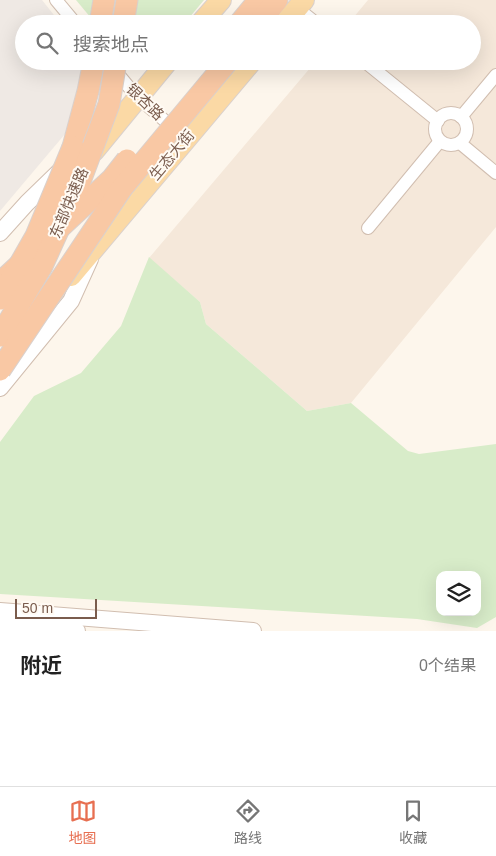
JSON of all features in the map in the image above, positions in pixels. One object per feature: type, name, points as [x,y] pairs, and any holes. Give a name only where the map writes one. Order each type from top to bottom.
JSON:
[{"type":"highway","points":[[102,15],[104,0]]},
{"type":"highway","points":[[124,15],[127,0]]},
{"type":"highway","points":[[246,15],[259,0]]},
{"type":"highway","points":[[265,15],[277,0]]},
{"type":"highway","name":"东部快速路","points":[[0,299],[36,236],[73,147],[92,70]]},
{"type":"highway","name":"东部快速路","points":[[0,336],[42,266],[79,184],[109,104],[115,70]]},
{"type":"highway","points":[[0,284],[112,179],[201,70]]},
{"type":"highway","points":[[0,370],[122,188],[220,70]]},
{"type":"main road","points":[[208,15],[221,0]]},
{"type":"main road","points":[[291,15],[300,4]]},
{"type":"main road","points":[[0,284],[67,187],[160,70]]},
{"type":"main road","name":"生态大街","points":[[0,349],[20,325],[62,286],[94,250],[244,70]]},
{"type":"street","points":[[56,0],[68,15]]},
{"type":"street","points":[[300,4],[309,15]]},
{"type":"street","name":"银杏路","points":[[114,70],[137,97],[186,139]]},
{"type":"street","points":[[375,70],[438,121]]},
{"type":"street","points":[[461,117],[496,75]]},
{"type":"street","points":[[0,234],[27,203],[137,97]]},
{"type":"street","points":[[460,143],[449,145],[440,140],[436,131],[438,121],[446,115],[461,117]]},
{"type":"street","points":[[460,143],[467,130],[461,117]]},
{"type":"street","points":[[368,228],[440,140]]},
{"type":"street","points":[[460,143],[496,173]]},
{"type":"street","name":"生态大街","points":[[0,388],[71,301],[94,250]]},
{"type":"street","points":[[0,611],[253,631]]},
{"type":"street","points":[[0,625],[76,631]]},
{"type":"shaded area","points":[[0,0],[42,0],[54,15],[15,15],[15,70],[98,70],[108,83],[0,211]]},
{"type":"shaded area","points":[[368,0],[496,0],[496,227],[351,403],[307,411],[206,324],[200,302],[149,258],[308,70],[481,70],[481,15],[356,15]]},
{"type":"green space","points":[[76,0],[204,0],[192,15],[88,15]]},
{"type":"green space","points":[[149,257],[200,302],[206,324],[307,411],[351,403],[408,451],[419,454],[496,444],[496,617],[477,628],[417,619],[0,594],[0,442],[34,396],[81,373],[121,326]]}]
